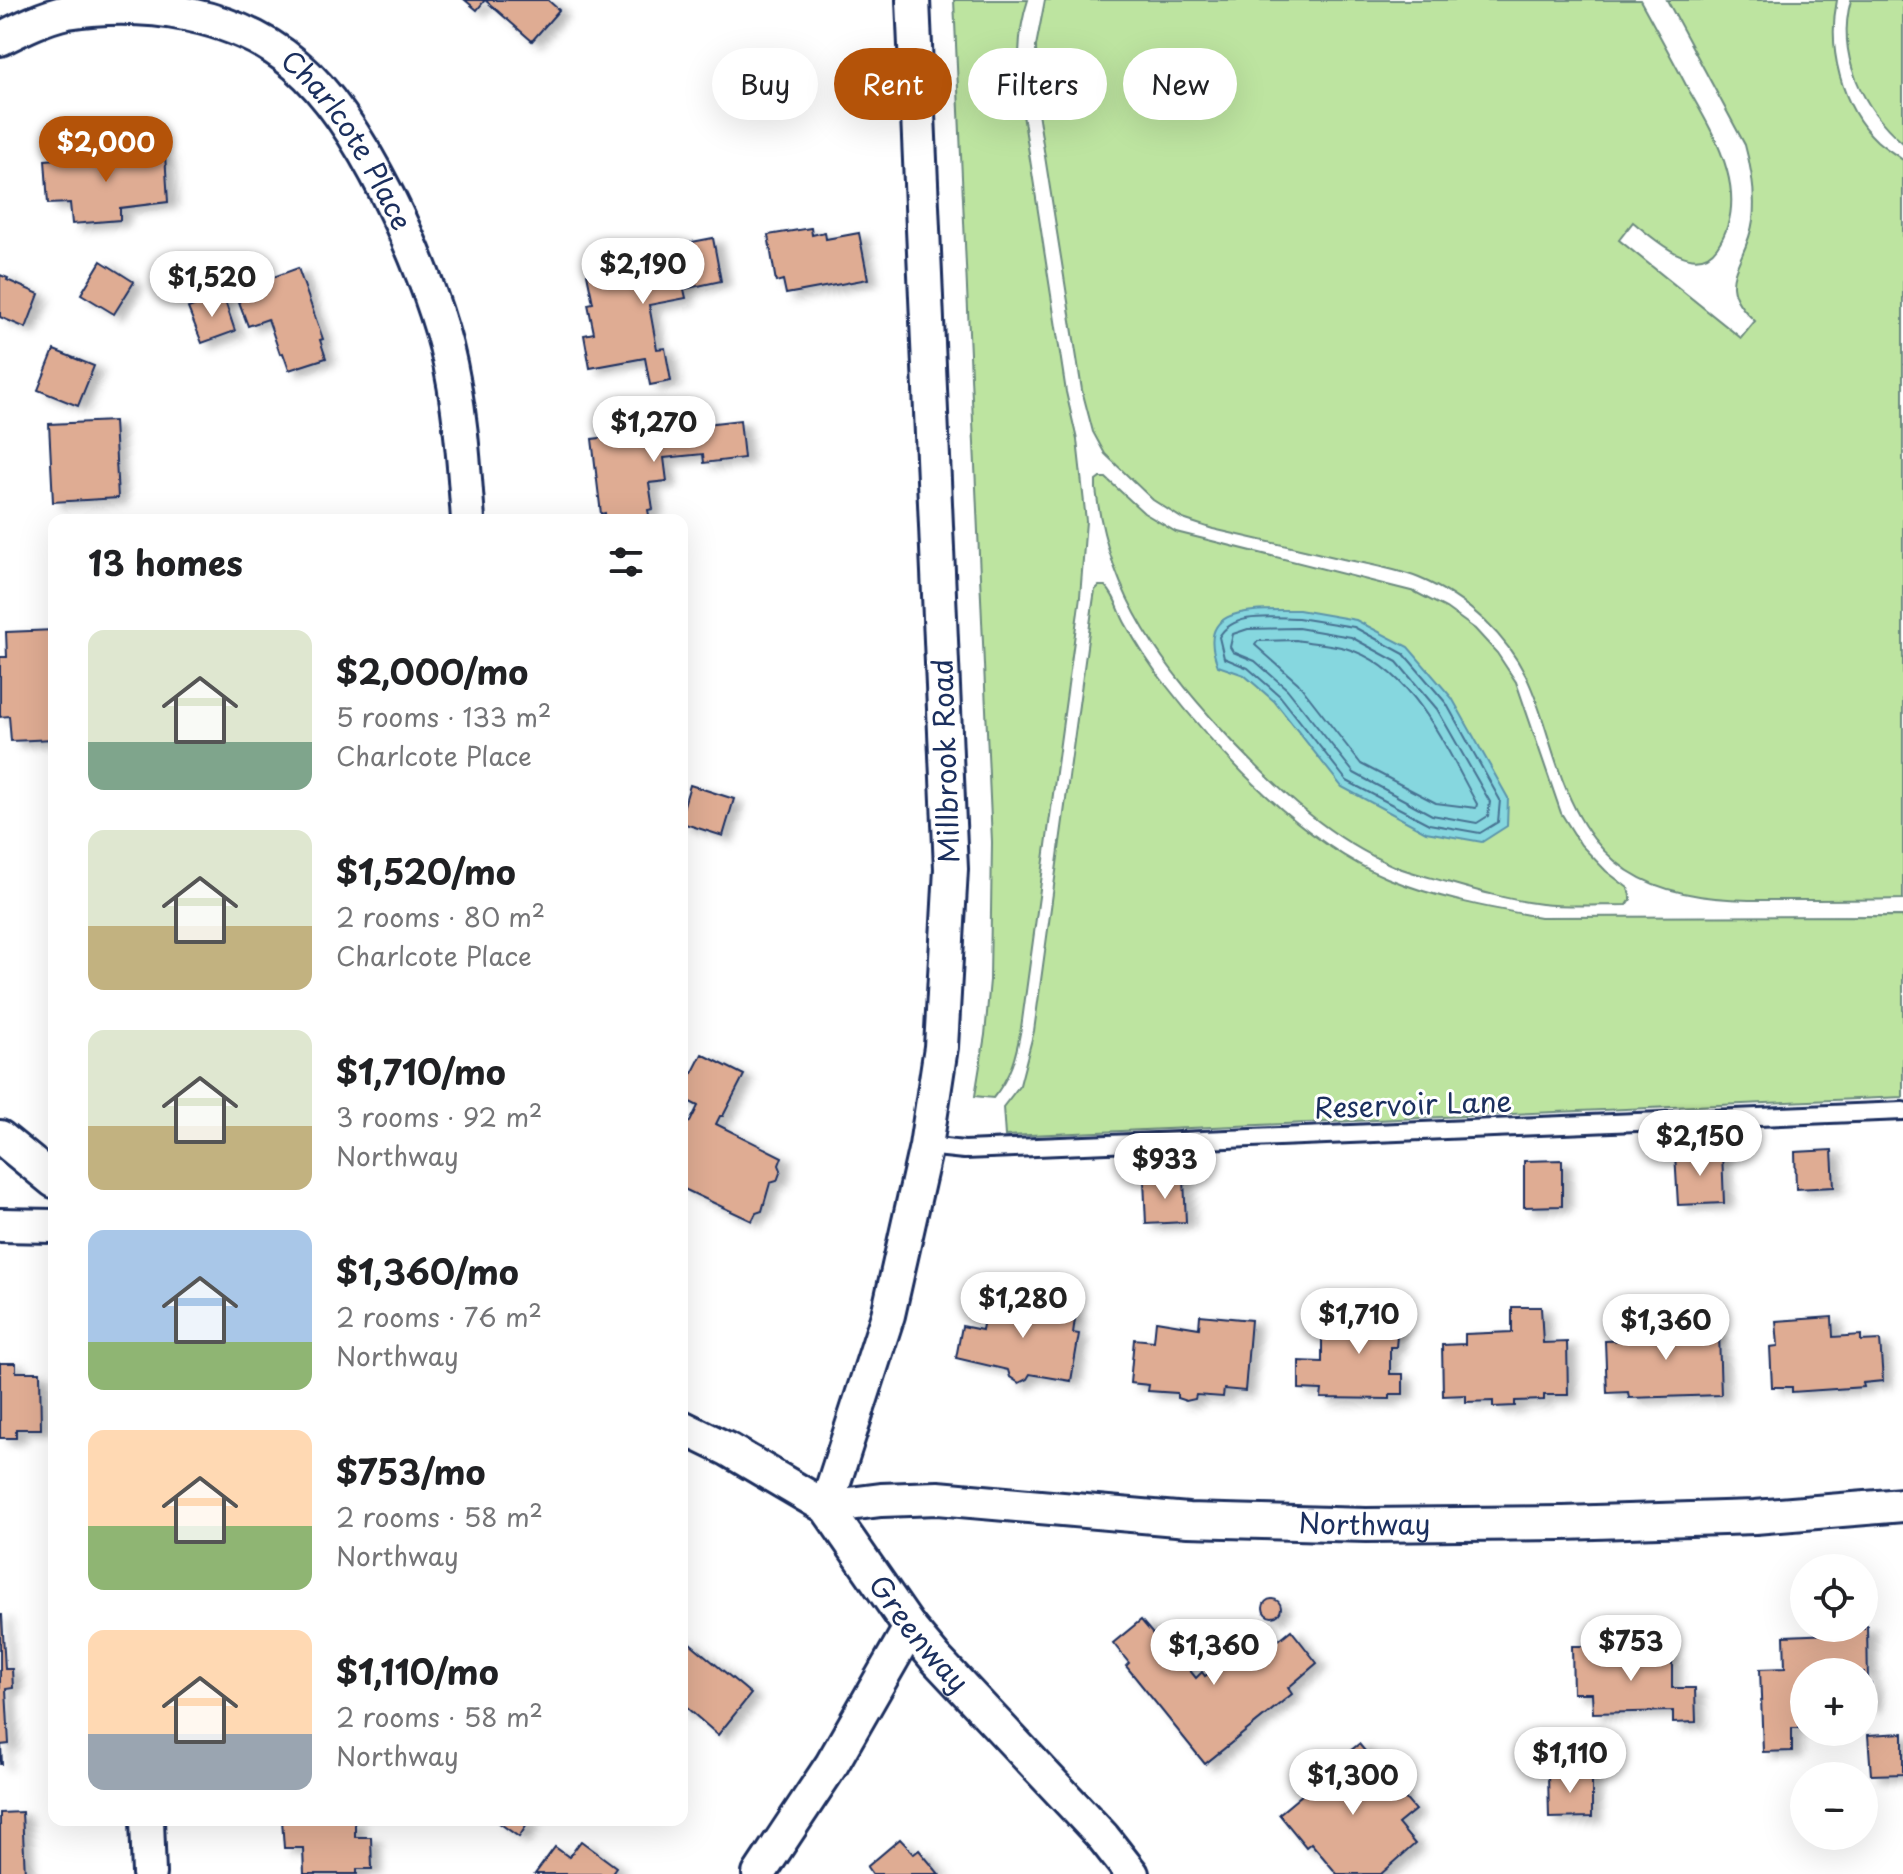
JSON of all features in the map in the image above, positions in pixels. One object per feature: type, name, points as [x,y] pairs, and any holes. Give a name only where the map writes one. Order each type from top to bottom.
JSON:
[{"type":"street","name":"Millbrook Road","points":[[826,1507],[888,1315],[926,1146],[941,1047],[951,869],[913,0]]},
{"type":"street","name":"Charlcote Place","points":[[0,39],[65,12],[134,6],[171,10],[239,29],[270,45],[298,66],[345,121],[370,163],[406,236],[430,297],[446,345],[463,448],[468,514]]},
{"type":"street","points":[[0,1137],[48,1176]]},
{"type":"street","points":[[0,1225],[48,1226]]},
{"type":"street","name":"Greenway","points":[[688,1430],[729,1450],[826,1507],[910,1628],[1103,1837],[1132,1874]]},
{"type":"street","name":"Northway","points":[[826,1507],[881,1500],[938,1498],[1188,1520],[1382,1525],[1739,1517],[1903,1505]]},
{"type":"street","points":[[759,1874],[832,1764],[910,1628]]},
{"type":"street","points":[[147,1826],[149,1874]]},
{"type":"lane","name":"Reservoir Lane","points":[[926,1146],[964,1150],[1903,1111]]},
{"type":"green space","points":[[954,0],[1028,0],[1019,48],[968,48],[968,120],[1024,120],[1066,392],[1077,440],[1086,521],[1080,597],[1021,1028],[1012,1065],[993,1098],[975,1096],[990,980],[992,842]]},
{"type":"green space","points":[[1045,0],[1640,0],[1717,144],[1730,186],[1731,207],[1727,227],[1717,247],[1708,256],[1697,259],[1674,252],[1633,222],[1619,240],[1741,338],[1755,321],[1742,307],[1733,284],[1753,220],[1754,191],[1750,163],[1745,145],[1667,0],[1837,0],[1834,38],[1846,94],[1854,111],[1877,141],[1903,160],[1903,899],[1736,899],[1669,889],[1640,878],[1616,861],[1594,839],[1575,808],[1524,673],[1501,638],[1470,609],[1437,587],[1410,575],[1213,529],[1183,519],[1153,500],[1105,454],[1093,432],[1082,390],[1039,120],[1107,120],[1107,48],[1036,46]]},
{"type":"green space","points":[[1851,0],[1903,0],[1903,143],[1875,114],[1856,79],[1847,41]]},
{"type":"green space","points":[[1106,478],[1144,513],[1176,532],[1415,592],[1446,608],[1475,629],[1497,653],[1516,682],[1561,813],[1581,845],[1628,888],[1631,899],[1627,905],[1529,902],[1420,875],[1394,866],[1349,843],[1309,814],[1254,763],[1210,716],[1163,659],[1144,629],[1113,564],[1096,489],[1096,481]]},
{"type":"green space","points":[[1105,586],[1112,594],[1130,631],[1159,677],[1237,767],[1294,820],[1325,843],[1387,878],[1443,897],[1540,917],[1903,916],[1903,1097],[1005,1136],[1003,1107],[1020,1085],[1034,1031],[1093,603],[1095,590]]},
{"type":"water","points":[[1299,610],[1356,620],[1408,647],[1452,698],[1508,798],[1507,826],[1482,842],[1426,832],[1342,787],[1274,701],[1244,675],[1218,666],[1213,646],[1214,631],[1222,621],[1248,612]]},
{"type":"building","points":[[465,0],[485,0],[477,10]]},
{"type":"building","points":[[485,0],[548,0],[559,10],[532,41]]},
{"type":"building","points":[[143,152],[143,155],[165,154],[168,202],[120,208],[120,220],[72,224],[70,203],[48,204],[45,160]]},
{"type":"building","points":[[811,228],[812,235],[825,232],[826,239],[859,233],[868,279],[786,294],[783,280],[776,282],[768,235]]},
{"type":"building","points":[[713,238],[721,281],[684,289],[686,298],[649,305],[657,349],[665,348],[671,381],[650,385],[645,358],[590,368],[584,335],[594,333],[588,304],[593,303],[587,274],[674,259],[671,246]]},
{"type":"building","points":[[101,261],[134,282],[114,314],[81,294]]},
{"type":"building","points":[[298,268],[323,339],[320,340],[326,358],[289,370],[268,319],[248,326],[235,291]]},
{"type":"building","points":[[0,275],[39,294],[26,328],[0,317]]},
{"type":"building","points":[[223,295],[235,331],[202,343],[188,308]]},
{"type":"building","points":[[54,350],[94,366],[78,406],[38,390]]},
{"type":"building","points":[[740,420],[744,458],[704,463],[703,454],[664,458],[667,481],[649,483],[653,509],[648,510],[649,514],[601,514],[592,439],[662,431],[663,435],[697,431],[697,425]]},
{"type":"building","points":[[114,421],[118,498],[53,502],[49,424]]},
{"type":"building","points":[[48,630],[48,739],[11,741],[9,716],[0,717],[0,657],[7,657],[6,632]]},
{"type":"building","points":[[690,785],[734,799],[723,836],[688,825]]},
{"type":"building","points":[[702,1054],[744,1075],[716,1124],[782,1157],[777,1181],[770,1183],[762,1211],[756,1213],[752,1221],[688,1191],[688,1123],[698,1106],[688,1101],[688,1081]]},
{"type":"building","points":[[1832,1150],[1834,1187],[1796,1189],[1795,1152]]},
{"type":"building","points":[[1722,1152],[1724,1203],[1678,1205],[1675,1154]]},
{"type":"building","points":[[1562,1160],[1562,1206],[1524,1207],[1524,1161]]},
{"type":"building","points":[[1184,1179],[1186,1222],[1146,1224],[1144,1180]]},
{"type":"building","points":[[1361,1291],[1394,1291],[1397,1336],[1396,1347],[1390,1347],[1390,1374],[1403,1374],[1403,1394],[1390,1394],[1390,1399],[1321,1398],[1322,1390],[1299,1389],[1299,1361],[1322,1362],[1322,1337],[1358,1337]]},
{"type":"building","points":[[1001,1294],[1023,1298],[1022,1306],[1076,1312],[1073,1333],[1079,1334],[1071,1381],[1030,1374],[1019,1383],[1010,1377],[1008,1370],[956,1358],[962,1326],[982,1330],[987,1301],[999,1303]]},
{"type":"building","points":[[1512,1307],[1541,1307],[1543,1343],[1567,1342],[1568,1395],[1544,1395],[1544,1400],[1515,1401],[1515,1406],[1493,1407],[1493,1401],[1466,1402],[1466,1395],[1443,1396],[1442,1345],[1465,1344],[1465,1334],[1512,1332]]},
{"type":"building","points":[[1200,1315],[1251,1320],[1245,1391],[1224,1389],[1223,1397],[1196,1395],[1195,1399],[1186,1401],[1177,1398],[1177,1393],[1148,1391],[1149,1385],[1130,1383],[1134,1339],[1154,1341],[1156,1321],[1199,1328]]},
{"type":"building","points":[[1711,1317],[1712,1335],[1719,1334],[1721,1395],[1629,1398],[1628,1392],[1607,1393],[1605,1341],[1627,1340],[1627,1332],[1671,1331],[1671,1318]]},
{"type":"building","points":[[1832,1317],[1833,1337],[1861,1335],[1861,1341],[1880,1340],[1883,1381],[1863,1383],[1864,1387],[1792,1392],[1792,1387],[1772,1387],[1770,1347],[1778,1346],[1776,1321]]},
{"type":"building","points":[[0,1363],[16,1363],[16,1372],[40,1372],[41,1429],[16,1429],[16,1438],[0,1438]]},
{"type":"building","points":[[1268,1599],[1276,1599],[1281,1608],[1279,1615],[1268,1617],[1263,1612],[1263,1604]]},
{"type":"building","points":[[0,1615],[5,1669],[12,1669],[13,1688],[6,1689],[9,1744],[1,1745],[2,1764],[0,1764]]},
{"type":"building","points":[[1141,1620],[1157,1639],[1161,1635],[1196,1678],[1202,1672],[1205,1676],[1238,1651],[1249,1664],[1291,1630],[1317,1663],[1288,1688],[1292,1694],[1205,1764],[1126,1666],[1129,1663],[1113,1643]]},
{"type":"building","points":[[1784,1636],[1790,1636],[1790,1642],[1867,1642],[1868,1658],[1790,1658],[1792,1751],[1763,1752],[1760,1669],[1785,1668]]},
{"type":"building","points":[[688,1641],[751,1694],[718,1735],[688,1709]]},
{"type":"building","points":[[1572,1646],[1607,1646],[1608,1654],[1672,1653],[1672,1688],[1695,1688],[1696,1722],[1673,1723],[1673,1711],[1593,1713],[1592,1693],[1573,1693]]},
{"type":"building","points":[[1903,1733],[1903,1774],[1878,1775],[1878,1762],[1870,1762],[1869,1746],[1878,1746],[1878,1734]]},
{"type":"building","points":[[1359,1744],[1415,1810],[1398,1824],[1415,1844],[1381,1874],[1337,1874],[1311,1843],[1306,1847],[1279,1814]]},
{"type":"building","points":[[1592,1773],[1592,1817],[1549,1818],[1548,1774]]},
{"type":"building","points":[[22,1812],[25,1874],[0,1874],[0,1813]]},
{"type":"building","points":[[282,1826],[355,1826],[355,1837],[371,1837],[372,1869],[357,1869],[357,1874],[304,1874],[303,1848],[284,1848]]},
{"type":"building","points":[[503,1826],[526,1826],[519,1837]]},
{"type":"building","points":[[900,1839],[914,1854],[919,1850],[939,1874],[872,1874],[867,1867]]},
{"type":"building","points":[[581,1841],[616,1867],[611,1874],[535,1874],[555,1847],[569,1857]]}]
